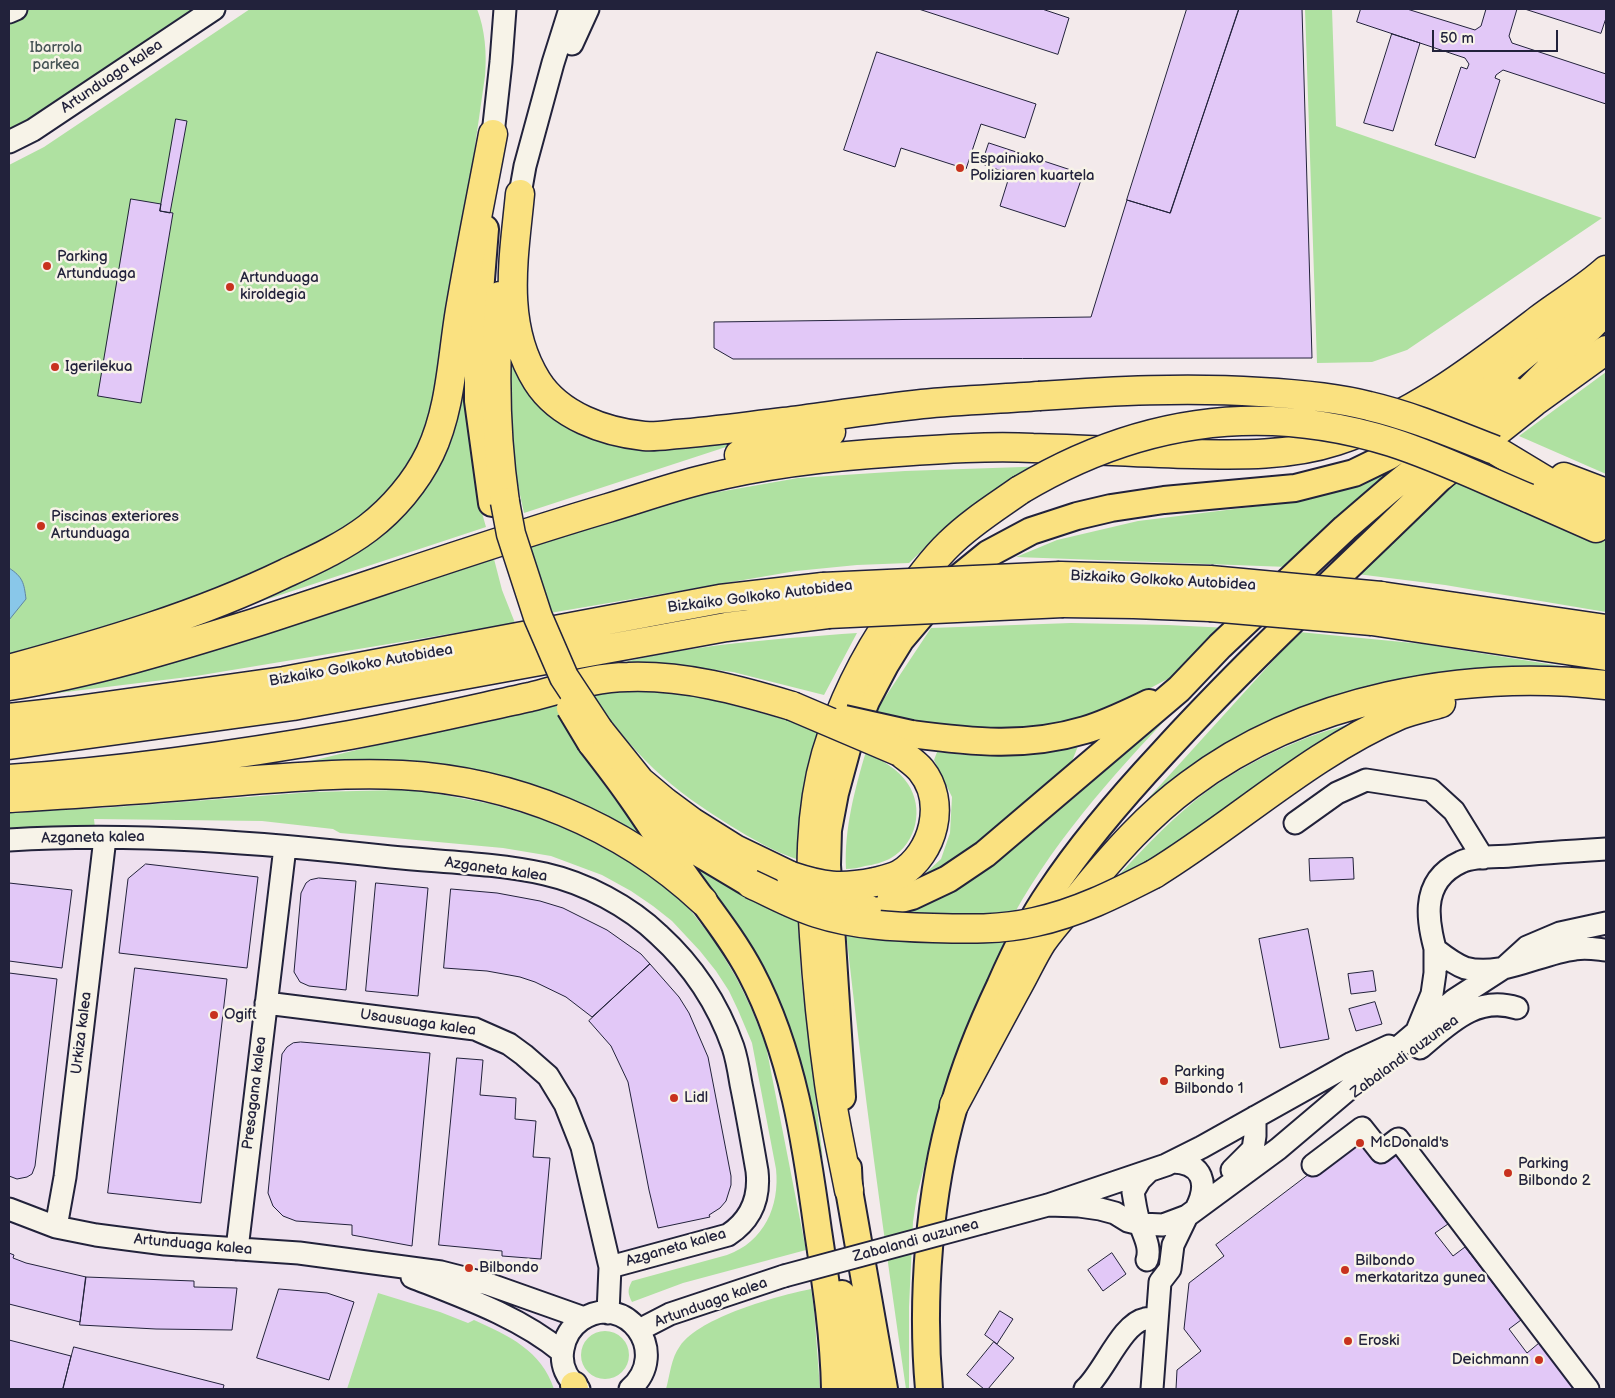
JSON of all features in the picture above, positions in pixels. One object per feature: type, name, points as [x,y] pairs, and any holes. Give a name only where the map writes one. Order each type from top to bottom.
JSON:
[{"type":"highway","points":[[9,668],[92,646],[171,621],[265,583],[353,538],[384,515],[404,494],[430,454],[445,409],[462,302],[493,134]]},
{"type":"highway","points":[[520,194],[512,284],[513,317],[526,362],[537,382],[551,400],[575,415],[604,429],[646,436],[693,433],[924,404],[1117,390],[1193,389],[1293,394],[1370,406],[1429,425],[1606,493]]},
{"type":"highway","points":[[9,780],[163,763],[339,736],[445,716],[603,678],[650,677],[698,682],[740,690],[906,743],[930,785],[934,799],[935,815],[933,828],[925,848],[915,862],[871,895],[851,887],[830,886],[791,876],[735,849],[692,822],[640,781],[595,736],[564,678],[538,617],[499,502],[501,472],[496,408],[497,336],[509,232],[520,194]]},
{"type":"highway","points":[[9,686],[103,666],[187,644],[532,530],[714,476],[796,461],[848,455],[1028,447],[1231,455],[1270,454],[1311,448],[1335,442],[1413,407],[1456,380],[1606,270]]},
{"type":"highway","points":[[1442,476],[1534,402],[1606,350]]},
{"type":"highway","points":[[532,530],[609,498],[690,469],[785,442],[878,422],[1039,396]]},
{"type":"highway","points":[[849,1190],[829,1083],[817,974],[812,899],[813,833],[817,799],[826,755],[845,700],[866,658],[906,597],[948,545],[976,521],[1020,490],[1048,473],[1075,460],[1127,440],[1166,430],[1201,423],[1264,420],[1332,427],[1391,442],[1425,454],[1606,533]]},
{"type":"highway","points":[[1495,450],[1606,516]]},
{"type":"highway","name":"Bizkaiko Golkoko Autobidea","points":[[9,718],[284,681],[691,605],[823,586],[1060,576],[1210,580],[1381,596],[1606,628]]},
{"type":"highway","name":"Bizkaiko Golkoko Autobidea","points":[[9,745],[293,706],[726,627],[828,614],[1063,603],[1210,607],[1372,621],[1606,656]]},
{"type":"highway","points":[[954,1105],[1043,942],[1102,869],[1150,818],[1189,784],[1224,761],[1262,740],[1304,721],[1371,701],[1427,689],[1473,683],[1520,681],[1606,686]]},
{"type":"highway","points":[[751,884],[793,904],[836,918],[910,927],[988,928],[1017,926],[1061,915],[1105,899],[1154,874],[1188,853],[1327,754],[1402,714],[1443,702],[1482,696],[1520,692],[1606,692]]},
{"type":"highway","points":[[9,798],[101,793],[304,777],[400,775],[431,777],[495,789],[533,800],[573,815],[610,832],[661,864],[703,901]]},
{"type":"main road","points":[[493,134],[478,317],[478,402],[499,502]]},
{"type":"main road","points":[[884,1389],[849,1190],[826,865],[828,830],[835,793],[848,745],[866,701],[901,639],[940,593],[988,554],[1031,531],[1077,516],[1111,508],[1164,500],[1295,488],[1354,473],[1389,456],[1474,397],[1545,339],[1606,280]]},
{"type":"main road","points":[[929,1389],[926,1364],[927,1314],[934,1196],[939,1166],[954,1105],[982,1024],[1012,957],[1048,894],[1074,857],[1135,783],[1214,698],[1357,556],[1442,476],[1605,313]]},
{"type":"main road","points":[[632,797],[669,835],[751,884],[824,904],[848,908],[871,895],[912,896],[948,879],[985,854],[1179,689],[1220,646],[1345,528],[1605,313]]},
{"type":"main road","points":[[906,743],[989,743],[1037,740],[1085,730],[1109,722],[1179,689]]},
{"type":"main road","points":[[595,736],[632,797],[751,972],[781,1042],[798,1105],[808,1160],[829,1307],[835,1389]]},
{"type":"main road","points":[[808,1160],[845,1309],[862,1389]]},
{"type":"street","points":[[9,12],[16,9]]},
{"type":"street","name":"Artunduaga kalea","points":[[9,142],[33,130],[214,9]]},
{"type":"street","points":[[495,9],[501,62]]},
{"type":"street","points":[[493,134],[505,9]]},
{"type":"street","points":[[520,194],[536,125],[570,9]]},
{"type":"street","points":[[536,125],[588,9]]},
{"type":"street","points":[[1295,823],[1337,794],[1366,780],[1431,790],[1454,811],[1483,858]]},
{"type":"street","name":"Urkiza kalea","points":[[56,1228],[66,1167],[105,838]]},
{"type":"street","name":"Azganeta kalea","points":[[9,840],[181,838],[501,867],[546,875],[594,892],[635,916],[659,935],[700,982],[716,1009],[734,1049],[757,1171],[758,1187],[754,1206],[749,1215],[738,1228],[728,1235],[610,1268]]},
{"type":"street","name":"Presagana kalea","points":[[237,1249],[285,847]]},
{"type":"street","name":"Zabalandi auzunea","points":[[1454,1000],[1446,983],[1435,949],[1428,912],[1431,894],[1437,880],[1462,861],[1606,849]]},
{"type":"street","name":"Zabalandi auzunea","points":[[1048,1205],[1100,1209],[1115,1213],[1134,1222],[1163,1225],[1191,1212],[1218,1194],[1300,1130],[1454,1000],[1505,967],[1527,947],[1560,933],[1606,923]]},
{"type":"street","name":"Zabalandi auzunea","points":[[1435,949],[1464,967],[1477,970],[1505,967],[1575,949],[1606,950]]},
{"type":"street","name":"Zabalandi auzunea","points":[[784,1276],[1048,1205],[1173,1162],[1352,1063],[1415,1033],[1432,994],[1435,974],[1435,949]]},
{"type":"street","name":"Usausuaga kalea","points":[[266,1003],[475,1029],[509,1044],[524,1054],[548,1076],[565,1104],[582,1147],[610,1268],[608,1313]]},
{"type":"street","name":"Zabalandi auzunea","points":[[1300,1130],[1419,1049],[1471,1010],[1489,1004],[1503,1004],[1517,1008]]},
{"type":"street","name":"Zabalandi auzunea","points":[[1218,1194],[1233,1169],[1253,1149],[1256,1117]]},
{"type":"street","points":[[1313,1165],[1362,1128],[1381,1152],[1398,1139],[1588,1389]]},
{"type":"street","points":[[1152,1389],[1160,1282],[1170,1269],[1173,1246],[1203,1194],[1200,1175],[1189,1165],[1173,1162]]},
{"type":"street","name":"Zabalandi auzunea","points":[[1150,1171],[1140,1180],[1133,1192],[1134,1222],[1150,1270],[1160,1282]]},
{"type":"street","name":"Artunduaga kalea","points":[[9,1209],[56,1228],[132,1240],[299,1253],[441,1272],[488,1284],[584,1318]]},
{"type":"street","name":"Artunduaga kalea","points":[[381,1265],[477,1302],[538,1334],[562,1352]]},
{"type":"street","name":"Artunduaga kalea","points":[[638,1330],[670,1314],[784,1276]]},
{"type":"street","points":[[576,1388],[565,1369],[562,1352],[564,1342],[569,1332],[584,1318],[594,1314],[608,1313]]},
{"type":"street","name":"Artunduaga kalea","points":[[608,1313],[625,1318],[638,1330],[644,1340],[647,1351],[647,1363],[643,1374],[630,1389]]},
{"type":"street","points":[[1085,1389],[1124,1334],[1133,1325],[1144,1319],[1157,1319]]},
{"type":"shaded area","points":[[9,840],[501,867],[621,907],[712,1000],[757,1171],[738,1228],[624,1263],[606,1299],[569,1333],[575,1389],[9,1389]]},
{"type":"green space","name":"Ibarrola parkea","points":[[9,9],[214,9],[9,142]]},
{"type":"green space","name":"Artunduaga kiroldegia","points":[[250,9],[477,9],[485,42],[485,76],[472,167],[432,406],[425,427],[412,456],[394,484],[382,497],[341,529],[259,571],[175,606],[98,632],[9,657],[9,165],[44,147]]},
{"type":"green space","points":[[1305,9],[1332,9],[1336,126],[1602,218],[1407,350],[1372,362],[1317,363]]},
{"type":"green space","points":[[507,345],[576,426],[771,434],[524,513],[509,431]]},
{"type":"green space","points":[[462,351],[478,499],[486,527],[150,638],[415,492]]},
{"type":"green space","points":[[1606,372],[1606,474],[1519,436]]},
{"type":"green space","points":[[1401,463],[1288,567],[1016,557],[1057,540],[1138,521],[1299,501],[1358,483]]},
{"type":"green space","points":[[1051,466],[975,505],[938,535],[909,563],[857,565],[796,571],[550,613],[530,545],[690,497],[798,478],[905,471]]},
{"type":"green space","points":[[1458,478],[1606,541],[1606,612],[1445,585],[1357,574]]},
{"type":"green space","points":[[494,559],[502,590],[515,623],[196,676],[9,699],[92,675],[255,638]]},
{"type":"green space","points":[[1071,623],[1229,628],[1179,673],[1139,694],[1092,714],[1042,728],[980,729],[923,723],[876,711],[931,628]]},
{"type":"green space","points":[[1299,632],[1423,644],[1598,672],[1496,673],[1217,750],[1135,813]]},
{"type":"green space","points":[[857,633],[824,695],[733,672],[684,666],[616,664],[706,647]]},
{"type":"green space","points":[[649,690],[696,695],[790,721],[820,734],[799,860],[772,849],[739,831],[672,785],[628,742],[590,692]]},
{"type":"green space","points":[[1187,697],[1093,800],[1051,855],[1014,914],[987,917],[890,914]]},
{"type":"green space","points":[[555,702],[580,752],[648,844],[565,801],[282,768]]},
{"type":"green space","points":[[1375,717],[1215,823],[1108,887],[1173,820],[1209,789],[1223,780],[1265,756],[1309,737]]},
{"type":"green space","points":[[1078,746],[1069,769],[979,846],[916,882],[941,859],[950,833],[952,797],[934,760],[937,752],[1008,756],[1042,753]]},
{"type":"green space","points":[[866,751],[894,769],[904,779],[913,793],[917,814],[912,834],[907,843],[891,858],[875,864],[846,869],[847,839],[854,794]]},
{"type":"green space","points":[[400,790],[429,792],[491,804],[567,828],[603,846],[652,877],[691,911],[715,942],[737,979],[766,1046],[806,1250],[683,1283],[632,1302],[629,1287],[632,1281],[727,1255],[751,1241],[767,1221],[772,1209],[777,1183],[752,1043],[729,991],[700,951],[672,921],[631,891],[602,875],[551,856],[503,848],[340,833],[333,829],[262,821],[94,819],[95,828],[9,830],[9,812],[102,808],[313,792]]},
{"type":"green space","points":[[688,861],[746,895],[798,919],[801,976],[823,1160],[808,1102]]},
{"type":"green space","points":[[846,932],[1006,939],[962,1037],[941,1101],[917,1195],[913,1222],[909,1307],[909,1389],[906,1389],[882,1218]]},
{"type":"green space","points":[[811,1289],[820,1389],[666,1389],[671,1367],[680,1346],[704,1326],[721,1317],[760,1302]]},
{"type":"green space","points":[[378,1293],[440,1312],[468,1323],[474,1320],[499,1332],[532,1354],[548,1375],[554,1389],[347,1389]]},
{"type":"green space","points":[[600,1331],[610,1331],[619,1335],[625,1341],[628,1346],[628,1364],[619,1375],[610,1379],[600,1379],[591,1375],[585,1369],[581,1360],[581,1350],[585,1341],[591,1335]]},
{"type":"water","points":[[9,568],[22,581],[26,599],[9,620]]},
{"type":"building","points":[[919,9],[1042,9],[1069,18],[1058,54]]},
{"type":"building","points":[[1187,9],[1239,9],[1170,213],[1127,200]]},
{"type":"building","points":[[1239,9],[1302,9],[1312,358],[733,359],[714,348],[714,322],[1091,317],[1127,200],[1170,213]]},
{"type":"building","points":[[1361,9],[1407,9],[1475,30],[1481,26],[1486,9],[1517,9],[1509,36],[1512,43],[1606,74],[1606,104],[1503,70],[1495,78],[1500,80],[1475,158],[1435,145],[1461,67],[1467,69],[1469,64],[1465,58],[1357,22]]},
{"type":"building","points":[[1525,9],[1606,9],[1606,18],[1601,33]]},
{"type":"building","points":[[1392,34],[1420,43],[1393,131],[1364,123]]},
{"type":"building","points":[[877,52],[1036,104],[1025,138],[981,124],[966,169],[901,148],[895,167],[844,150]]},
{"type":"building","points":[[176,119],[187,121],[170,213],[160,211]]},
{"type":"building","points":[[989,143],[1083,174],[1065,227],[1000,206],[1010,174],[982,164]]},
{"type":"building","points":[[131,199],[161,204],[160,211],[173,213],[141,403],[98,396]]},
{"type":"building","points":[[1353,858],[1354,879],[1310,881],[1309,859]]},
{"type":"building","points":[[146,864],[258,877],[247,968],[119,953],[128,879]]},
{"type":"building","points":[[319,878],[356,881],[346,990],[309,986],[300,982],[294,972],[301,893],[306,883]]},
{"type":"building","points":[[9,883],[72,890],[62,968],[9,961]]},
{"type":"building","points":[[376,883],[428,888],[418,996],[366,991]]},
{"type":"building","points":[[451,889],[497,893],[540,901],[563,908],[607,930],[641,954],[650,964],[592,1017],[566,997],[520,977],[487,971],[444,968]]},
{"type":"building","points":[[1308,929],[1329,1039],[1280,1048],[1259,939]]},
{"type":"building","name":"Lidl","points":[[650,964],[679,997],[689,1013],[708,1057],[731,1176],[731,1185],[726,1201],[720,1208],[709,1215],[710,1217],[658,1228],[628,1082],[611,1046],[589,1021]]},
{"type":"building","points":[[135,968],[227,979],[201,1203],[108,1193]]},
{"type":"building","points":[[1373,971],[1376,991],[1351,994],[1348,974]]},
{"type":"building","points":[[9,973],[57,979],[35,1166],[32,1174],[17,1179],[9,1176]]},
{"type":"building","points":[[1375,1002],[1382,1024],[1356,1031],[1349,1009]]},
{"type":"building","points":[[301,1042],[430,1053],[412,1246],[352,1235],[352,1225],[296,1221],[283,1216],[273,1206],[268,1193],[282,1054],[293,1043]]},
{"type":"building","points":[[457,1058],[483,1060],[480,1095],[516,1098],[515,1119],[536,1121],[533,1157],[550,1158],[541,1259],[502,1256],[502,1251],[439,1245]]},
{"type":"building","name":"Bilbondo merkataritza gunea","points":[[1361,1135],[1392,1150],[1448,1224],[1435,1233],[1453,1256],[1465,1247],[1521,1320],[1509,1329],[1527,1353],[1539,1343],[1574,1389],[1176,1389],[1177,1370],[1201,1351],[1184,1329],[1189,1283],[1224,1256],[1216,1245]]},
{"type":"building","points":[[9,1253],[14,1255],[13,1258],[26,1263],[86,1277],[80,1322],[9,1304]]},
{"type":"building","points":[[1112,1253],[1126,1274],[1103,1291],[1088,1270]]},
{"type":"building","points":[[86,1277],[194,1281],[194,1287],[237,1288],[232,1330],[80,1325]]},
{"type":"building","points":[[279,1289],[327,1293],[354,1302],[329,1380],[257,1358]]},
{"type":"building","points":[[1000,1311],[1013,1319],[997,1344],[985,1335]]},
{"type":"building","points":[[9,1340],[71,1356],[63,1389],[9,1389]]},
{"type":"building","points":[[994,1342],[1014,1358],[988,1389],[984,1389],[967,1375]]},
{"type":"building","points":[[74,1347],[224,1385],[223,1389],[63,1389]]},
{"type":"place","name":"Espainiako Poliziaren kuartela","points":[[960,168]]},
{"type":"place","name":"Parking Artunduaga","points":[[47,266]]},
{"type":"place","name":"Artunduaga kiroldegia","points":[[230,287]]},
{"type":"place","name":"Igerilekua","points":[[55,367]]},
{"type":"place","name":"Piscinas exteriores Artunduaga","points":[[41,526]]},
{"type":"place","name":"Ogift","points":[[214,1015]]},
{"type":"place","name":"Parking Bilbondo 1","points":[[1164,1081]]},
{"type":"place","name":"Lidl","points":[[674,1098]]},
{"type":"place","name":"McDonald's","points":[[1360,1143]]},
{"type":"place","name":"Parking Bilbondo 2","points":[[1508,1173]]},
{"type":"place","name":"Bilbondo","points":[[469,1268]]},
{"type":"place","name":"Bilbondo merkataritza gunea","points":[[1345,1270]]},
{"type":"place","name":"Eroski","points":[[1348,1341]]},
{"type":"place","name":"Deichmann","points":[[1539,1360]]}]
